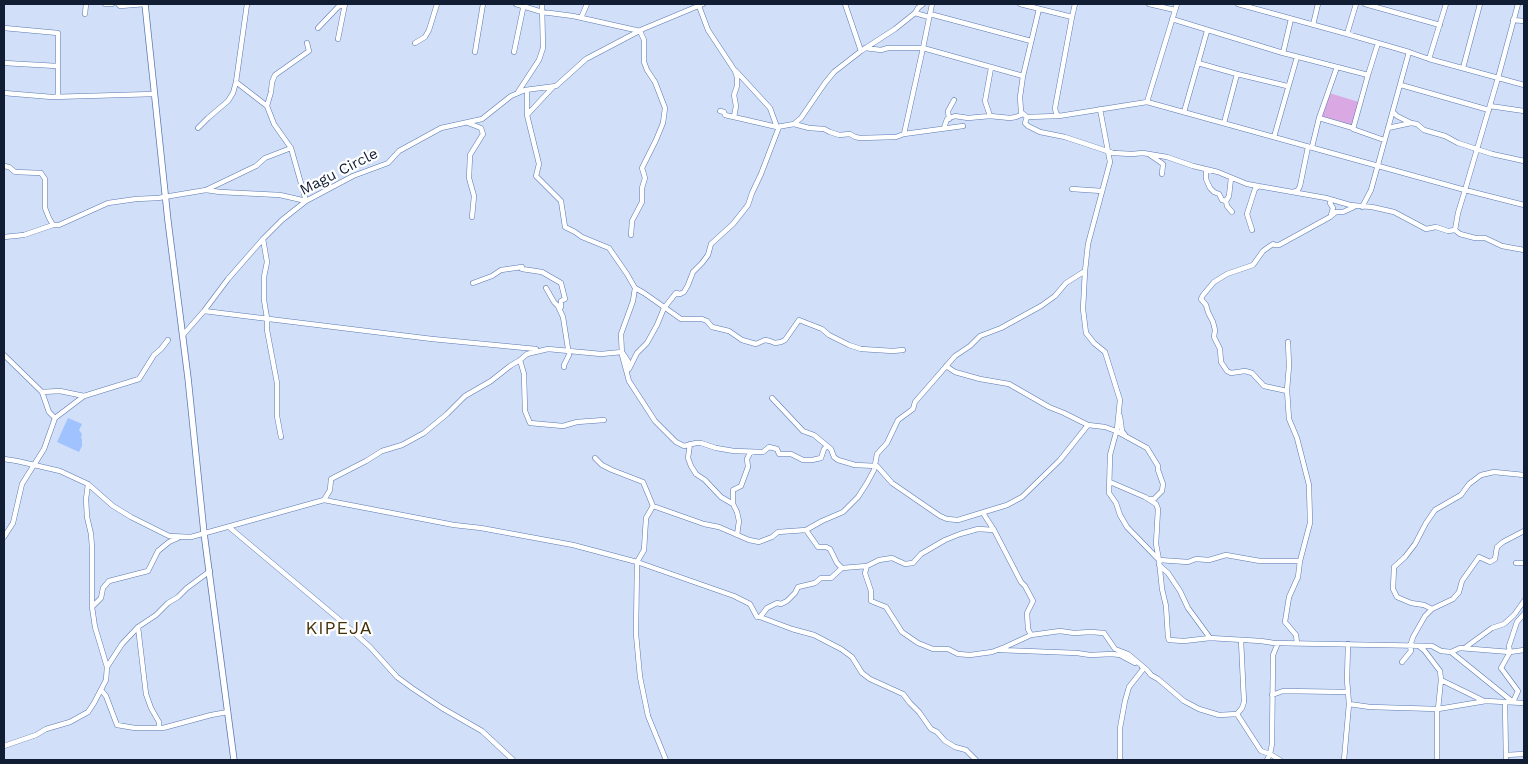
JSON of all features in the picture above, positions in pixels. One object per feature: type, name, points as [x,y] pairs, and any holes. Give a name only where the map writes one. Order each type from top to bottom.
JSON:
[{"type":"main road","points":[[145,4],[204,533],[234,760]]},
{"type":"street","points":[[85,14],[86,4]]},
{"type":"street","points":[[105,4],[112,4]]},
{"type":"street","points":[[118,4],[120,6],[145,4]]},
{"type":"street","points":[[198,128],[228,101],[233,93],[247,4]]},
{"type":"street","points":[[318,28],[338,7],[345,4]]},
{"type":"street","points":[[338,39],[345,4]]},
{"type":"street","points":[[415,43],[425,37],[429,30],[437,4]]},
{"type":"street","points":[[475,52],[483,4]]},
{"type":"street","points":[[517,93],[539,60],[543,48],[542,4]]},
{"type":"street","points":[[582,18],[586,4]]},
{"type":"street","points":[[845,4],[863,50]]},
{"type":"street","points":[[794,124],[801,118],[829,78],[863,50],[895,30],[923,4]]},
{"type":"street","points":[[904,134],[932,4]]},
{"type":"street","points":[[1020,4],[1072,17]]},
{"type":"street","points":[[1059,116],[1055,108],[1075,4]]},
{"type":"street","points":[[1149,4],[1175,10]]},
{"type":"street","points":[[1147,102],[1176,4]]},
{"type":"street","points":[[1238,4],[1524,85]]},
{"type":"street","points":[[1314,25],[1318,4]]},
{"type":"street","points":[[1347,34],[1356,4]]},
{"type":"street","points":[[1365,4],[1440,25]]},
{"type":"street","points":[[1429,59],[1446,4]]},
{"type":"street","points":[[1463,68],[1480,4]]},
{"type":"street","points":[[1455,230],[1464,190],[1490,108],[1518,4]]},
{"type":"street","points":[[514,52],[521,5],[542,12],[582,18],[640,31]]},
{"type":"street","points":[[527,115],[553,87],[586,59],[640,31],[701,5],[708,30],[735,70],[770,108],[778,127],[748,205],[733,224],[711,244],[708,255],[693,272],[684,292],[680,294],[676,292],[664,308],[647,343],[638,353],[627,372]]},
{"type":"street","points":[[1039,9],[1020,97],[1021,112],[1025,116],[1025,123],[1028,126],[1040,132],[1065,137],[1108,151],[1122,154],[1143,153],[1167,157],[1218,172],[1247,184],[1304,194],[1360,207]]},
{"type":"street","points":[[915,13],[1031,41]]},
{"type":"street","points":[[1172,19],[1207,31],[1368,76]]},
{"type":"street","points":[[1283,53],[1291,19]]},
{"type":"street","points":[[1513,20],[1524,21]]},
{"type":"street","points":[[4,28],[58,33],[58,96]]},
{"type":"street","points":[[631,235],[632,221],[642,202],[642,188],[645,178],[642,168],[663,123],[665,108],[655,82],[644,62],[644,40],[640,31]]},
{"type":"street","points":[[1184,112],[1207,31]]},
{"type":"street","points":[[267,106],[275,75],[309,51],[306,43]]},
{"type":"street","points":[[1353,128],[1378,43]]},
{"type":"street","points":[[863,50],[923,48],[1023,76]]},
{"type":"street","points":[[1360,207],[1371,190],[1409,52]]},
{"type":"street","points":[[1274,137],[1287,86],[1297,57]]},
{"type":"street","points":[[4,63],[58,66]]},
{"type":"street","points":[[1198,63],[1287,86]]},
{"type":"street","points":[[1293,192],[1298,190],[1300,186],[1319,118],[1337,67]]},
{"type":"street","points":[[990,116],[985,101],[991,68]]},
{"type":"street","points":[[734,117],[736,106],[734,95],[737,86],[735,70]]},
{"type":"street","points":[[1224,123],[1236,74]]},
{"type":"street","points":[[236,82],[267,106],[274,124],[291,148],[306,201]]},
{"type":"street","points":[[1401,85],[1490,108],[1524,111]]},
{"type":"street","name":"Magu Circle","points":[[182,336],[204,311],[228,278],[263,239],[282,220],[306,201],[353,176],[388,163],[399,151],[441,128],[482,119],[517,93],[553,87]]},
{"type":"street","points":[[527,90],[527,115],[539,164],[536,176],[561,201],[565,227],[582,237],[609,248],[635,288],[681,319],[702,319],[712,327],[729,331],[742,340],[756,344],[766,340],[775,343],[785,340],[800,320],[860,349],[893,352],[902,350]]},
{"type":"street","points":[[4,93],[58,96],[154,94]]},
{"type":"street","points":[[949,119],[948,111],[954,100]]},
{"type":"street","points":[[944,128],[947,119],[955,116],[968,118],[990,116],[1010,118],[1059,116],[1147,102],[1524,206]]},
{"type":"street","points":[[1100,109],[1110,162],[1088,244],[1084,309],[1086,333],[1105,352],[1120,400],[1122,431],[1125,435]]},
{"type":"street","points":[[720,111],[724,112],[725,115],[778,127],[794,124],[808,128],[824,129],[839,134],[850,134],[860,138],[896,136],[963,126]]},
{"type":"street","points":[[1393,112],[1396,116],[1417,124],[1424,130],[1445,136],[1458,143],[1524,161]]},
{"type":"street","points":[[1319,118],[1384,140]]},
{"type":"street","points":[[466,122],[481,128],[483,134],[470,155],[469,178],[474,196],[472,217]]},
{"type":"street","points":[[1388,128],[1411,123]]},
{"type":"street","points":[[206,190],[256,166],[265,158],[291,148]]},
{"type":"street","points":[[1149,154],[1162,164],[1162,174]]},
{"type":"street","points":[[4,166],[9,167],[15,172],[41,173],[44,179],[46,208],[53,225]]},
{"type":"street","points":[[1206,169],[1206,179],[1210,188],[1219,194],[1222,200],[1226,201],[1227,206],[1232,212]]},
{"type":"street","points":[[1226,201],[1230,196],[1231,178]]},
{"type":"street","points":[[1252,230],[1247,214],[1255,189],[1259,186]]},
{"type":"street","points":[[1300,186],[1304,194]]},
{"type":"street","points":[[1072,189],[1102,191]]},
{"type":"street","points":[[4,237],[24,235],[53,225],[59,225],[108,203],[136,198],[158,198],[206,190],[280,194],[306,201]]},
{"type":"street","points":[[1331,200],[1330,203],[1333,208],[1331,216]]},
{"type":"street","points":[[1287,392],[1264,386],[1252,373],[1245,371],[1231,373],[1227,371],[1221,362],[1220,349],[1214,337],[1213,322],[1202,299],[1214,282],[1227,274],[1253,265],[1263,251],[1273,244],[1279,245],[1336,212],[1344,212],[1348,209],[1360,207],[1372,207],[1394,212],[1426,228],[1436,227],[1448,231],[1455,230],[1460,234],[1475,238],[1485,238],[1502,246],[1524,250]]},
{"type":"street","points":[[263,239],[267,262],[264,277],[264,300],[277,384],[277,416],[281,437]]},
{"type":"street","points":[[473,283],[502,270],[522,268],[542,272],[561,284],[564,299],[561,301],[561,306],[558,306]]},
{"type":"street","points":[[595,458],[602,465],[612,470],[643,482],[653,506],[698,522],[719,527],[758,542],[772,537],[778,532],[806,530],[842,512],[862,491],[874,466],[877,454],[887,444],[898,420],[913,409],[915,402],[954,356],[970,346],[980,336],[1001,328],[1034,310],[1055,296],[1066,283],[1085,271]]},
{"type":"street","points":[[546,288],[563,317],[568,351],[568,358],[564,367]]},
{"type":"street","points":[[635,288],[633,301],[620,334],[629,381],[655,421],[676,442],[684,446],[701,443],[716,448],[752,452],[763,452],[768,447],[776,449],[780,454],[790,454],[803,460],[821,458],[827,446]]},
{"type":"street","points":[[204,311],[432,340],[601,354],[622,352]]},
{"type":"street","points":[[4,537],[13,523],[22,484],[44,450],[55,418],[84,396],[139,379],[154,355],[168,340]]},
{"type":"street","points":[[1288,342],[1287,392],[1289,419],[1309,485],[1310,523],[1300,561],[1298,577],[1289,598],[1285,622],[1296,636],[1297,643]]},
{"type":"street","points":[[324,500],[330,490],[331,479],[382,451],[402,445],[424,433],[465,396],[492,382],[527,354],[539,350]]},
{"type":"street","points":[[4,355],[42,392],[49,412],[55,418]]},
{"type":"street","points":[[520,360],[524,374],[524,411],[530,423],[563,426],[577,422],[604,420]]},
{"type":"street","points":[[946,366],[955,372],[1009,384],[1049,407],[1088,425],[1117,430],[1147,448],[1158,466],[1163,484],[1162,491],[1154,499],[1148,499]]},
{"type":"street","points":[[42,392],[60,391],[84,396]]},
{"type":"street","points":[[772,398],[803,431],[814,435],[831,449],[834,457],[838,460],[855,465],[877,466],[892,482],[940,516],[958,520],[1007,505],[1022,497],[1060,460],[1088,425]]},
{"type":"street","points":[[1120,412],[1110,455],[1109,493],[1127,527],[1168,573],[1188,608],[1210,638]]},
{"type":"street","points":[[690,444],[688,458],[696,474],[706,480],[721,497],[733,504]]},
{"type":"street","points":[[737,535],[739,521],[733,504],[733,490],[741,486],[748,468],[746,459],[752,452]]},
{"type":"street","points":[[4,459],[17,460],[60,471],[88,484],[113,506],[169,536],[191,537],[324,500],[572,545],[637,562],[734,596],[750,604],[757,617],[814,635],[841,649],[852,658],[862,673],[870,679],[903,694],[931,729],[937,732],[944,741],[966,750],[976,760]]},
{"type":"street","points":[[1432,609],[1397,597],[1393,588],[1394,567],[1415,544],[1435,510],[1461,495],[1469,484],[1481,475],[1494,472],[1524,475]]},
{"type":"street","points":[[1110,482],[1148,499],[1156,504],[1158,509],[1156,544],[1166,606],[1169,640],[1184,641],[1210,638],[1278,643],[1432,646],[1441,652],[1451,652],[1460,648],[1510,652],[1524,650]]},
{"type":"street","points":[[4,746],[36,735],[46,729],[70,722],[88,712],[106,680],[107,667],[95,627],[92,607],[92,548],[86,500],[88,484]]},
{"type":"street","points":[[653,506],[646,518],[644,550],[637,562],[636,634],[640,677],[649,722],[666,760]]},
{"type":"street","points":[[983,513],[1021,582],[1034,601],[1027,613],[1028,629],[1031,635]]},
{"type":"street","points":[[228,527],[370,646],[397,676],[412,688],[482,731],[513,760]]},
{"type":"street","points":[[760,617],[768,608],[787,601],[798,588],[815,583],[821,578],[830,578],[842,568],[867,566],[879,560],[892,558],[904,564],[913,563],[921,554],[945,540],[978,529],[994,530]]},
{"type":"street","points":[[806,530],[818,547],[830,549],[837,563],[842,568]]},
{"type":"street","points":[[1402,662],[1411,651],[1410,646],[1413,637],[1426,616],[1432,609],[1453,599],[1459,592],[1462,581],[1480,557],[1490,562],[1495,559],[1497,547],[1524,531]]},
{"type":"street","points":[[92,607],[100,598],[103,588],[109,581],[148,571],[158,551],[169,542],[180,537]]},
{"type":"street","points":[[1159,562],[1188,562],[1196,559],[1209,560],[1226,555],[1260,561],[1300,561]]},
{"type":"street","points":[[1516,563],[1524,563]]},
{"type":"street","points":[[867,566],[865,573],[871,591],[871,601],[886,606],[902,632],[918,643],[933,649],[948,649],[958,654],[996,650],[1090,655],[1112,654],[1120,655],[1144,668]]},
{"type":"street","points":[[107,667],[117,651],[138,627],[156,615],[210,571]]},
{"type":"street","points":[[1465,648],[1492,628],[1504,624],[1514,615],[1524,601]]},
{"type":"street","points":[[1513,702],[1518,691],[1501,668],[1510,652],[1509,646],[1517,622],[1524,614]]},
{"type":"street","points":[[138,627],[146,694],[159,722],[159,728]]},
{"type":"street","points":[[996,650],[1031,635],[1060,630],[1074,633],[1104,633],[1115,648],[1128,654],[1151,676],[1158,679],[1174,694],[1198,709],[1219,714],[1237,714]]},
{"type":"street","points":[[1237,714],[1244,702],[1242,640]]},
{"type":"street","points":[[1267,760],[1272,744],[1273,656],[1278,643]]},
{"type":"street","points":[[1344,760],[1349,704],[1348,644]]},
{"type":"street","points":[[1418,646],[1424,650],[1440,671],[1441,680],[1437,709],[1437,760]]},
{"type":"street","points":[[1451,652],[1513,702]]},
{"type":"street","points":[[1120,760],[1120,728],[1125,701],[1129,687],[1144,668]]},
{"type":"street","points":[[1441,680],[1484,702]]},
{"type":"street","points":[[101,690],[106,696],[117,725],[159,728],[183,724],[228,712]]},
{"type":"street","points":[[1272,696],[1283,691],[1348,692]]},
{"type":"street","points":[[1349,704],[1370,707],[1437,709],[1484,702],[1524,703]]},
{"type":"street","points":[[1505,702],[1506,758],[1524,754]]},
{"type":"street","points":[[1237,714],[1261,751],[1280,760]]},
{"type":"shaded area","points":[[1329,93],[1359,102],[1353,128],[1321,118]]},
{"type":"water","points":[[68,418],[82,424],[79,430],[82,434],[82,446],[79,452],[57,442]]},
{"type":"district","name":"KIPEJA","points":[[339,629]]}]
